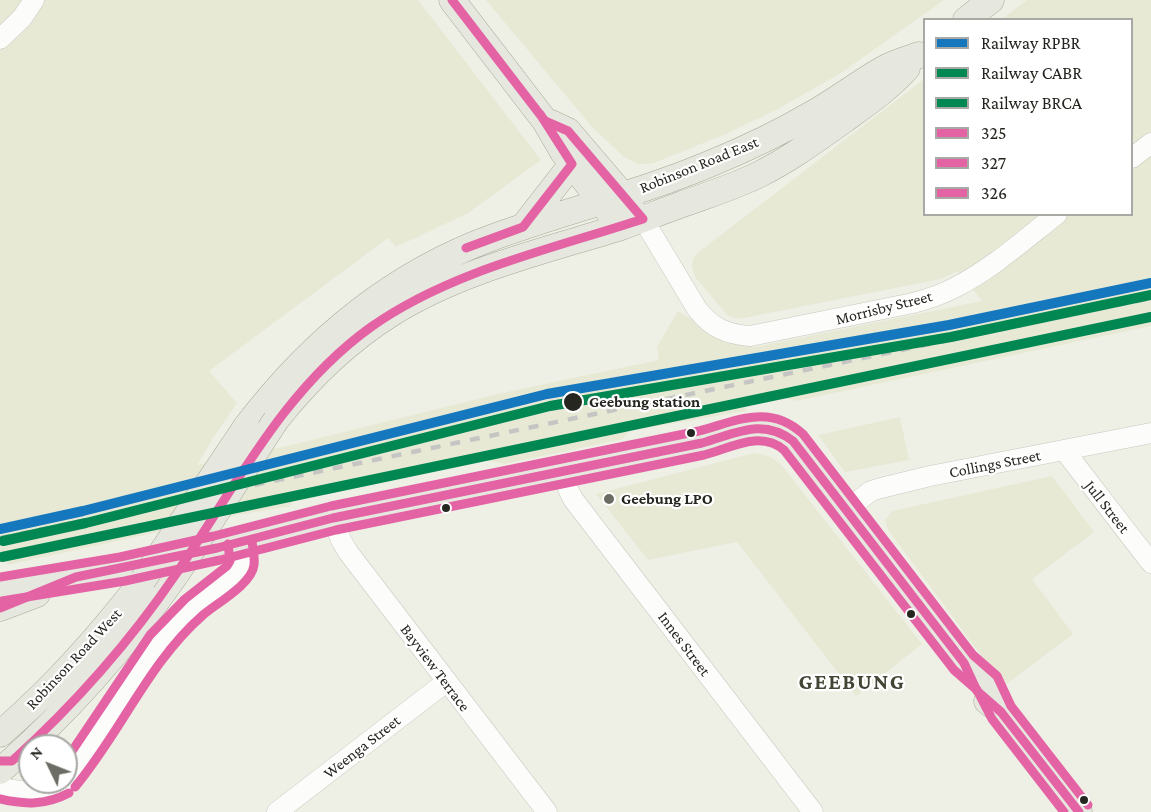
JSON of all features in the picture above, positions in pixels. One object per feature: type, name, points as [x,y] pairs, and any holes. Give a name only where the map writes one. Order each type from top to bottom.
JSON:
[{"type":"main road","points":[[452,0],[545,121],[572,164],[612,198]]},
{"type":"main road","points":[[968,18],[991,0]]},
{"type":"main road","name":"Robinson Road East","points":[[246,427],[303,360],[376,298],[433,263],[480,242],[685,174],[747,148],[813,114],[887,67],[922,53]]},
{"type":"main road","name":"Robinson Road East","points":[[276,420],[328,362],[369,328],[393,313],[435,291],[480,272],[631,223],[737,185],[786,160],[837,125],[895,82],[922,53]]},
{"type":"main road","points":[[545,121],[568,130],[631,223]]},
{"type":"main road","points":[[523,227],[572,164]]},
{"type":"main road","name":"Robinson Road West","points":[[4,764],[63,713],[130,637],[177,573],[276,420]]},
{"type":"main road","name":"Robinson Road West","points":[[0,734],[45,693],[93,643],[143,580],[246,427]]},
{"type":"main road","points":[[0,589],[76,578],[240,543],[333,518],[702,443],[755,428],[777,429],[793,441],[964,663],[987,684],[1001,712],[1079,812]]},
{"type":"main road","points":[[0,608],[76,578]]},
{"type":"street","points":[[0,39],[17,24],[34,0]]},
{"type":"street","points":[[1133,156],[1151,143]]},
{"type":"street","name":"Morrisby Street","points":[[631,223],[696,309],[713,326],[724,333],[750,336],[934,297],[979,274],[1055,216]]},
{"type":"street","name":"Collings Street","points":[[846,510],[871,491],[880,488],[930,476],[1151,433]]},
{"type":"street","name":"Jull Street","points":[[1064,450],[1151,563]]},
{"type":"street","name":"Innes Street","points":[[565,471],[568,489],[573,499],[813,812]]},
{"type":"street","name":"Bayview Terrace","points":[[333,518],[340,540],[348,552],[547,812]]},
{"type":"street","points":[[78,765],[169,631],[194,607],[237,574],[242,564],[240,543]]},
{"type":"street","name":"Weenga Street","points":[[277,812],[446,682]]},
{"type":"street","points":[[0,787],[18,790]]},
{"type":"shaded area","points":[[0,0],[418,0],[541,160],[468,213],[396,247],[388,238],[209,371],[237,403],[197,465],[283,447],[502,393],[659,360],[657,347],[678,311],[729,342],[755,347],[982,301],[958,271],[941,279],[744,318],[734,318],[727,315],[695,277],[692,267],[693,258],[923,80],[923,216],[1133,216],[1133,18],[1003,18],[1027,0],[1151,0],[1151,326],[796,401],[781,397],[745,404],[746,411],[629,431],[623,439],[504,464],[485,460],[410,475],[405,470],[305,490],[295,493],[291,506],[237,515],[7,565],[7,561],[0,563]]},
{"type":"shaded area","points":[[486,0],[944,0],[841,73],[778,109],[726,134],[654,163],[638,164],[624,157],[592,127]]},
{"type":"shaded area","points":[[900,417],[909,460],[845,472],[818,435]]},
{"type":"shaded area","points":[[754,453],[768,456],[780,463],[922,644],[856,696],[737,542],[648,560],[596,494]]},
{"type":"shaded area","points":[[1052,476],[1094,532],[1032,579],[1073,634],[1004,686],[888,530],[885,520],[892,511]]},
{"type":"railway","points":[[0,538],[1151,298]]},
{"type":"rail line","name":"RPBR","points":[[0,529],[83,511],[547,394],[949,325],[1151,283]]},
{"type":"rail line","name":"CABR","points":[[3,541],[86,523],[550,406],[951,337],[1151,295]]},
{"type":"rail line","name":"BRCA","points":[[2,557],[1151,317]]},
{"type":"transit line","name":"325","points":[[0,761],[12,761],[35,740],[120,649],[158,600],[240,475],[286,410],[340,352],[371,327],[402,308],[468,276],[502,263],[643,219],[568,131],[545,121],[452,0]]},
{"type":"transit line","name":"325","points":[[466,248],[523,227],[572,164],[540,114]]},
{"type":"transit line","name":"326","points":[[0,577],[120,557],[331,506],[699,431],[740,419],[752,417],[778,419],[803,434],[973,655],[997,676],[1011,706],[1088,805]]},
{"type":"transit line","name":"325","points":[[0,608],[76,577],[217,548],[333,518],[702,443],[737,432],[770,430],[793,441],[964,663],[977,691],[1001,712],[1079,812]]},
{"type":"transit line","name":"327","points":[[2,601],[125,581],[220,560],[336,530],[704,455],[745,442],[765,441],[784,450],[954,670],[977,690],[992,719],[1064,812]]},
{"type":"transit line","name":"327","points":[[78,783],[167,654],[203,615],[233,593],[247,579],[254,565],[252,542]]},
{"type":"transit line","name":"326","points":[[78,742],[150,635],[185,599],[227,566],[230,561],[228,544]]},
{"type":"transit line","name":"327","points":[[0,799],[35,803],[67,794]]},
{"type":"place","name":"Geebung station","points":[[573,402]]},
{"type":"place","name":"Geebung LPO","points":[[609,499]]},
{"type":"district","name":"GEEBUNG","points":[[852,682]]}]
